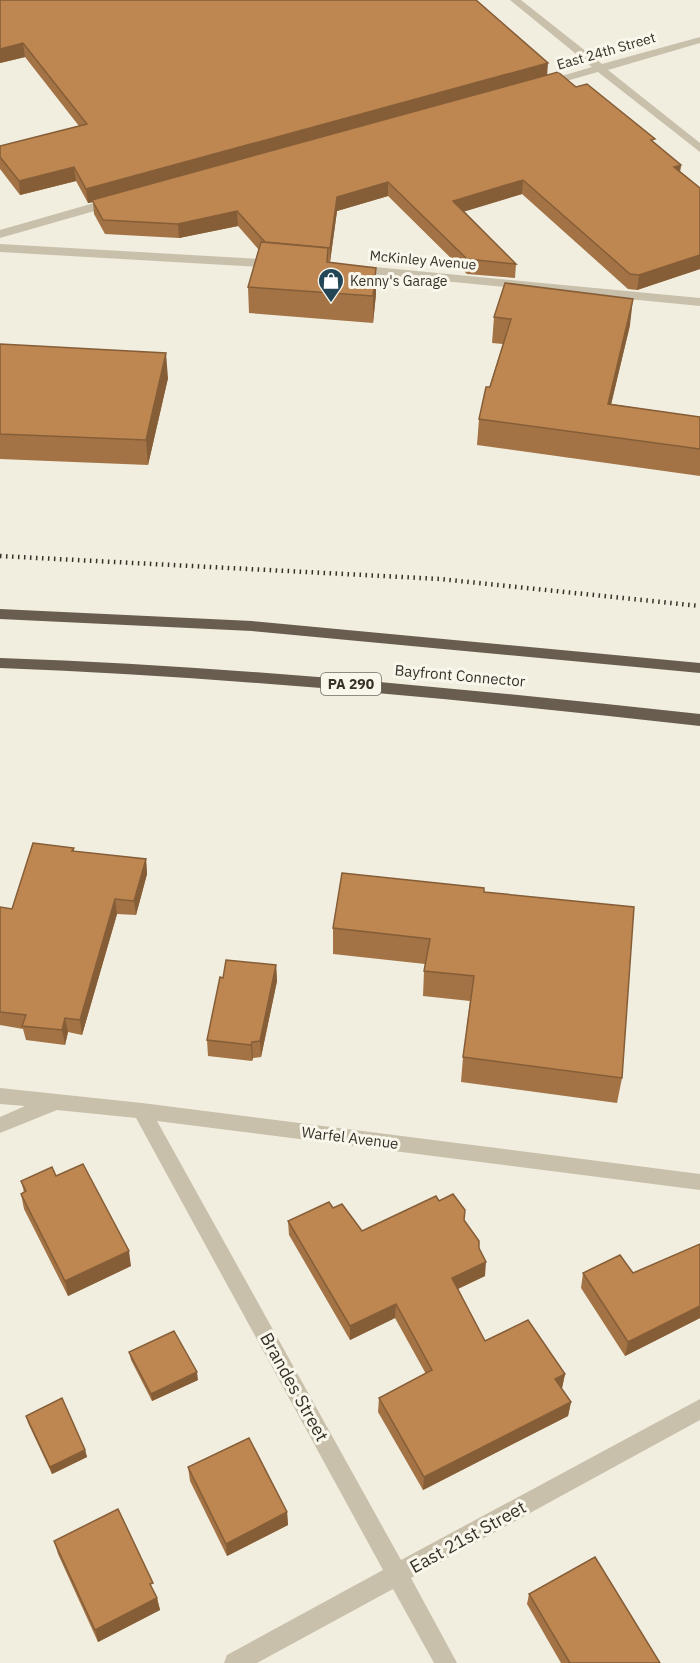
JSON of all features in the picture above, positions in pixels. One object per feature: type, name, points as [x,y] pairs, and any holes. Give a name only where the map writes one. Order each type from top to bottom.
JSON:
[{"type":"highway","name":"Bayfront Connector","points":[[0,614],[252,626],[700,668]]},
{"type":"highway","name":"Bayfront Connector","points":[[0,663],[264,677],[501,698],[700,720]]},
{"type":"street","points":[[515,0],[700,149]]},
{"type":"street","name":"East 24th Street","points":[[533,87],[700,40]]},
{"type":"street","points":[[0,234],[126,198]]},
{"type":"street","points":[[0,248],[291,265]]},
{"type":"street","name":"McKinley Avenue","points":[[337,268],[700,302]]},
{"type":"street","name":"Warfel Avenue","points":[[0,1096],[142,1111],[700,1182]]},
{"type":"street","points":[[0,1125],[53,1102]]},
{"type":"street","name":"Brandes Street","points":[[142,1111],[446,1663]]},
{"type":"street","name":"East 21st Street","points":[[235,1663],[700,1409]]},
{"type":"building","points":[[0,0],[476,0],[548,63],[86,189],[74,167],[19,181],[0,157],[0,146],[87,124],[23,43],[0,49]]},
{"type":"building","points":[[558,72],[576,87],[587,84],[655,139],[651,140],[681,165],[674,167],[700,188],[700,255],[639,275],[630,274],[523,180],[453,201],[516,264],[467,259],[388,182],[337,197],[330,248],[265,242],[237,211],[178,224],[103,220],[92,200]]},
{"type":"building","points":[[261,242],[328,248],[327,262],[376,268],[373,296],[248,287]]},
{"type":"building","points":[[505,283],[633,299],[608,404],[700,417],[700,449],[479,419],[486,387],[490,387],[511,319],[494,317]]},
{"type":"building","points":[[0,344],[166,353],[146,440],[0,434]]},
{"type":"building","points":[[33,843],[74,848],[72,851],[146,859],[134,901],[115,899],[80,1020],[65,1018],[62,1030],[22,1026],[26,1015],[0,1012],[0,907],[12,909]]},
{"type":"building","points":[[342,873],[484,888],[484,892],[634,907],[622,1078],[463,1057],[474,976],[424,971],[430,939],[333,928]]},
{"type":"building","points":[[226,960],[276,965],[260,1041],[252,1042],[251,1045],[207,1040],[220,977],[223,978]]},
{"type":"building","points":[[83,1164],[129,1251],[65,1281],[21,1194],[26,1191],[21,1181],[52,1167],[56,1176]]},
{"type":"building","points":[[453,1194],[465,1210],[464,1220],[479,1241],[479,1248],[486,1262],[452,1278],[485,1341],[528,1320],[565,1374],[555,1379],[571,1402],[424,1477],[379,1398],[432,1370],[396,1304],[350,1326],[288,1221],[329,1202],[333,1208],[342,1204],[362,1231],[436,1196],[439,1201]]},
{"type":"building","points":[[700,1244],[700,1306],[628,1342],[583,1273],[620,1255],[633,1273]]},
{"type":"building","points":[[174,1331],[197,1372],[151,1394],[129,1352]]},
{"type":"building","points":[[62,1398],[85,1450],[50,1467],[26,1416]]},
{"type":"building","points":[[249,1438],[287,1512],[226,1544],[188,1467]]},
{"type":"building","points":[[118,1509],[153,1583],[150,1584],[157,1598],[95,1630],[54,1541]]},
{"type":"building","points":[[595,1557],[660,1663],[570,1663],[529,1594]]},
{"type":"railway","points":[[0,556],[440,579],[700,606]]},
{"type":"place","name":"Kenny's Garage","points":[[331,304]]}]
